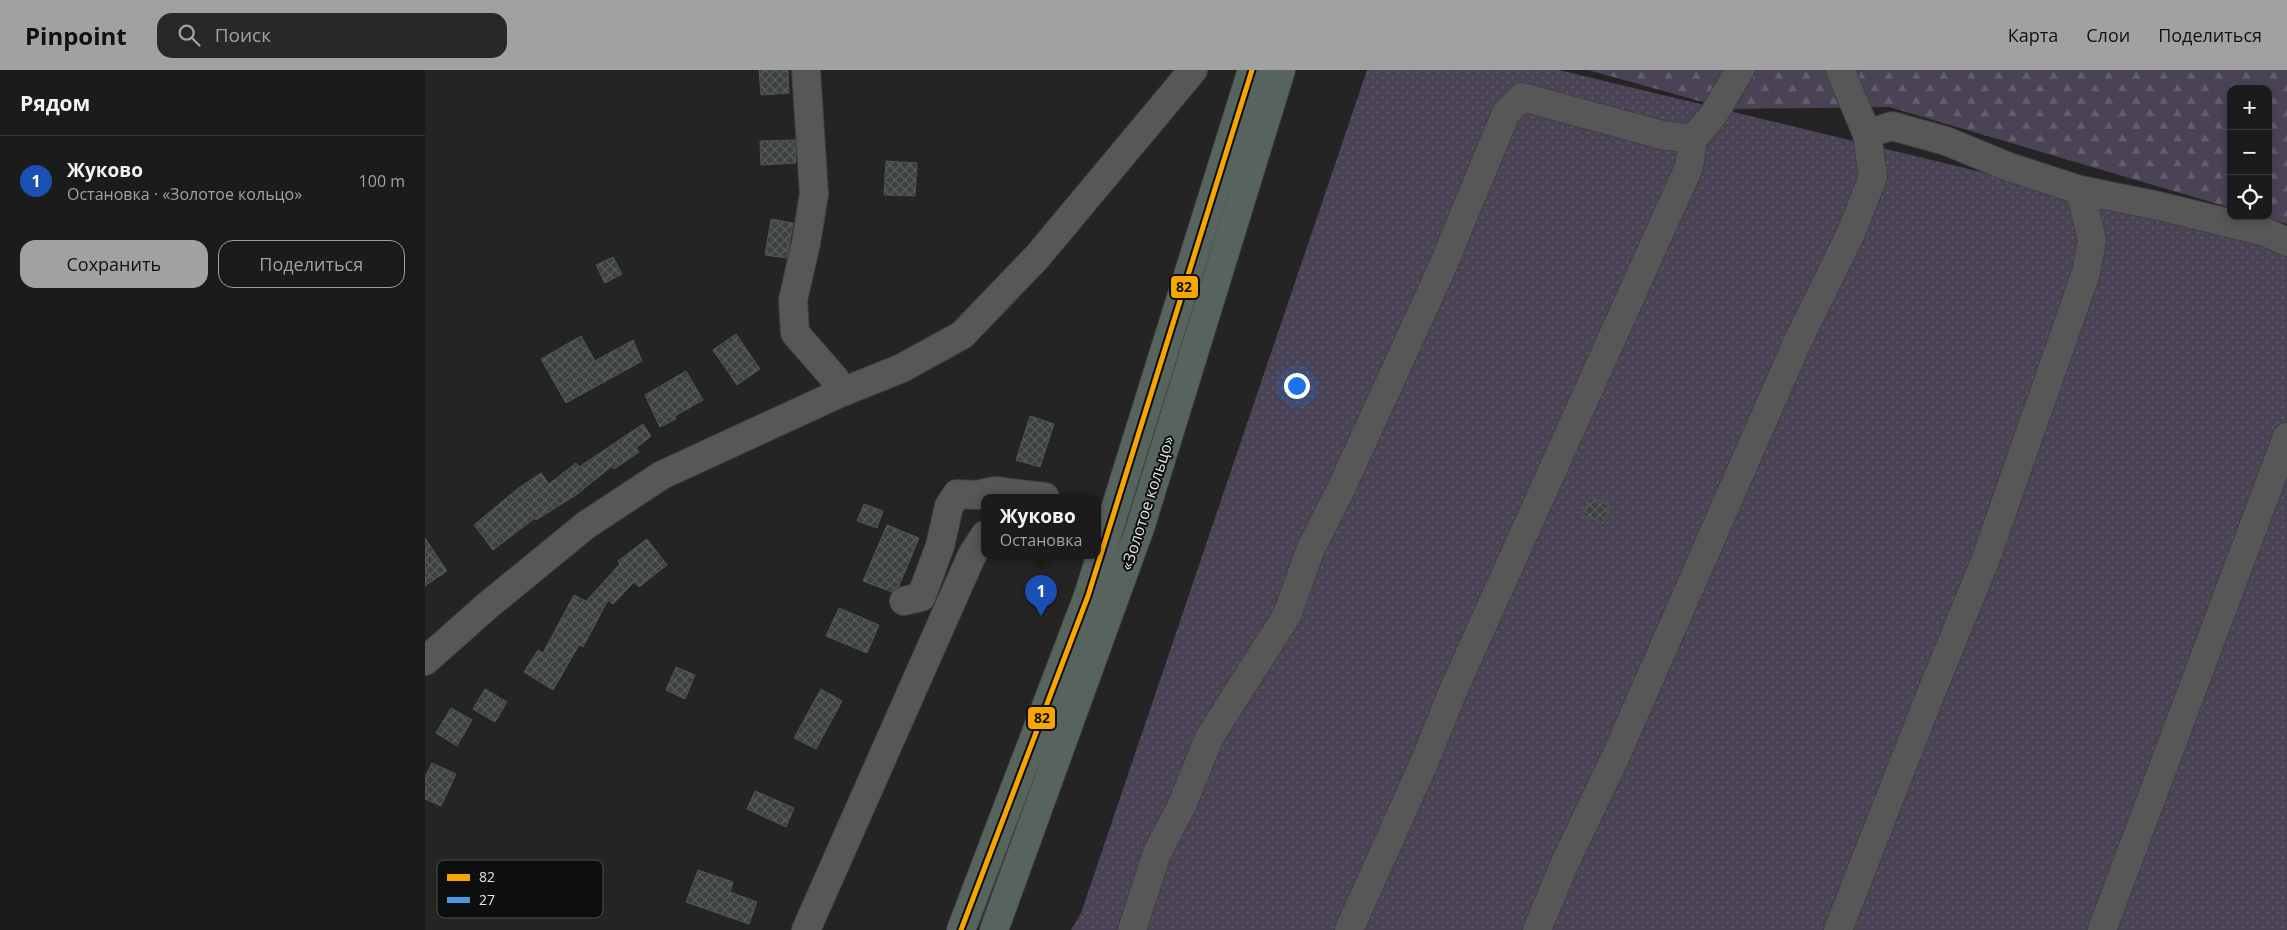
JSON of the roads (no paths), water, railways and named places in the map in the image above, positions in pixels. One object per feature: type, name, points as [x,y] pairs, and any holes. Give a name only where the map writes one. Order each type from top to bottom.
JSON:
[{"type":"highway","name":"«Золотое кольцо»","points":[[1101,536],[1105,517],[1252,70]]},
{"type":"highway","name":"«Золотое кольцо»","points":[[994,930],[1137,537],[1281,70]]},
{"type":"highway","name":"«Золотое кольцо»","points":[[961,930],[1088,596],[1096,559]]},
{"type":"street","points":[[806,70],[814,194],[806,243],[793,300],[795,333],[835,379],[840,393]]},
{"type":"street","points":[[425,661],[487,606],[586,525],[662,475],[840,393],[902,368],[962,335],[1037,257],[1193,70]]},
{"type":"street","points":[[1349,930],[1424,763],[1457,682],[1689,167],[1693,139],[1714,114],[1740,70]]},
{"type":"street","points":[[1537,930],[1564,865],[1615,758],[1797,343],[1851,233],[1873,177],[1867,134],[1840,70]]},
{"type":"street","points":[[1132,930],[1157,853],[1182,805],[1209,738],[1287,615],[1311,548],[1340,492],[1442,268],[1506,112],[1522,98],[1662,135],[1693,139]]},
{"type":"street","points":[[1867,134],[1892,126],[1946,141],[2009,167],[2080,190],[2159,206],[2265,232],[2287,242]]},
{"type":"street","points":[[1838,930],[1985,561],[2086,273],[2091,240],[2080,190]]},
{"type":"street","points":[[2102,930],[2287,437]]},
{"type":"street","points":[[982,494],[995,491],[1006,494]]},
{"type":"street","points":[[904,601],[921,596],[940,546],[949,506],[957,494],[981,494]]},
{"type":"street","points":[[806,930],[972,555],[981,541]]},
{"type":"place","name":"Жуково","points":[[1041,616]]}]
